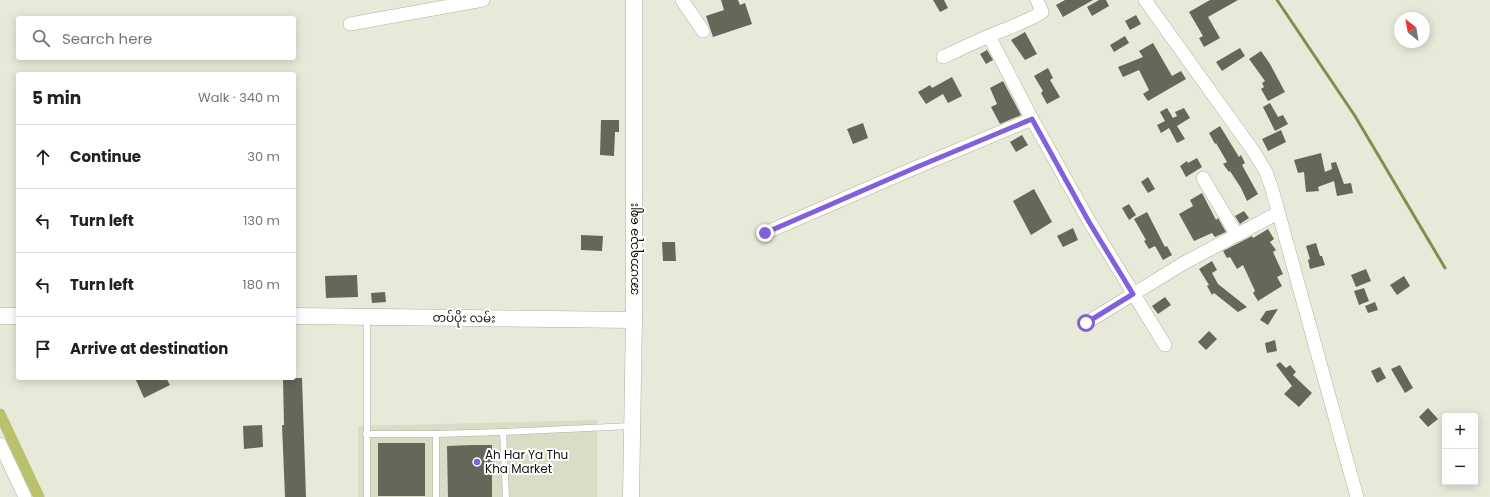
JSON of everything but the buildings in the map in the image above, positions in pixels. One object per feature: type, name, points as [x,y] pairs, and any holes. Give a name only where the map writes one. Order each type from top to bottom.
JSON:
[{"type":"street","points":[[350,24],[483,0]]},
{"type":"street","name":"အာဟာရသုခ ဈေး","points":[[631,497],[631,426],[634,320],[634,0]]},
{"type":"street","points":[[682,0],[703,31]]},
{"type":"street","points":[[943,58],[989,36],[1023,23],[1042,12],[1037,0]]},
{"type":"street","points":[[1145,0],[1254,152],[1266,172],[1357,497]]},
{"type":"street","points":[[989,36],[1032,119],[1089,222],[1165,345]]},
{"type":"street","points":[[765,233],[1032,119]]},
{"type":"street","points":[[1204,178],[1237,235]]},
{"type":"street","points":[[1086,323],[1184,263],[1278,213]]},
{"type":"street","points":[[0,316],[16,316]]},
{"type":"street","name":"တပ်ပိုး လမ်း","points":[[296,316],[634,320]]},
{"type":"street","points":[[0,444],[25,497]]},
{"type":"lane","points":[[366,497],[367,317]]},
{"type":"lane","points":[[366,434],[503,432],[631,426]]},
{"type":"lane","points":[[503,432],[506,497]]},
{"type":"lane","points":[[436,434],[436,497]]},
{"type":"shaded area","name":"Ah Har Ya Thu Kha Market","points":[[597,420],[597,497],[358,497],[358,426]]},
{"type":"waterway","points":[[1277,0],[1355,116],[1445,268]]},
{"type":"waterway","points":[[0,414],[39,497]]},
{"type":"place","name":"Ah Har Ya Thu Kha Market","points":[[477,462]]},
{"type":"route","points":[[765,233],[1032,119],[1089,222],[1133,294],[1086,323]]}]
